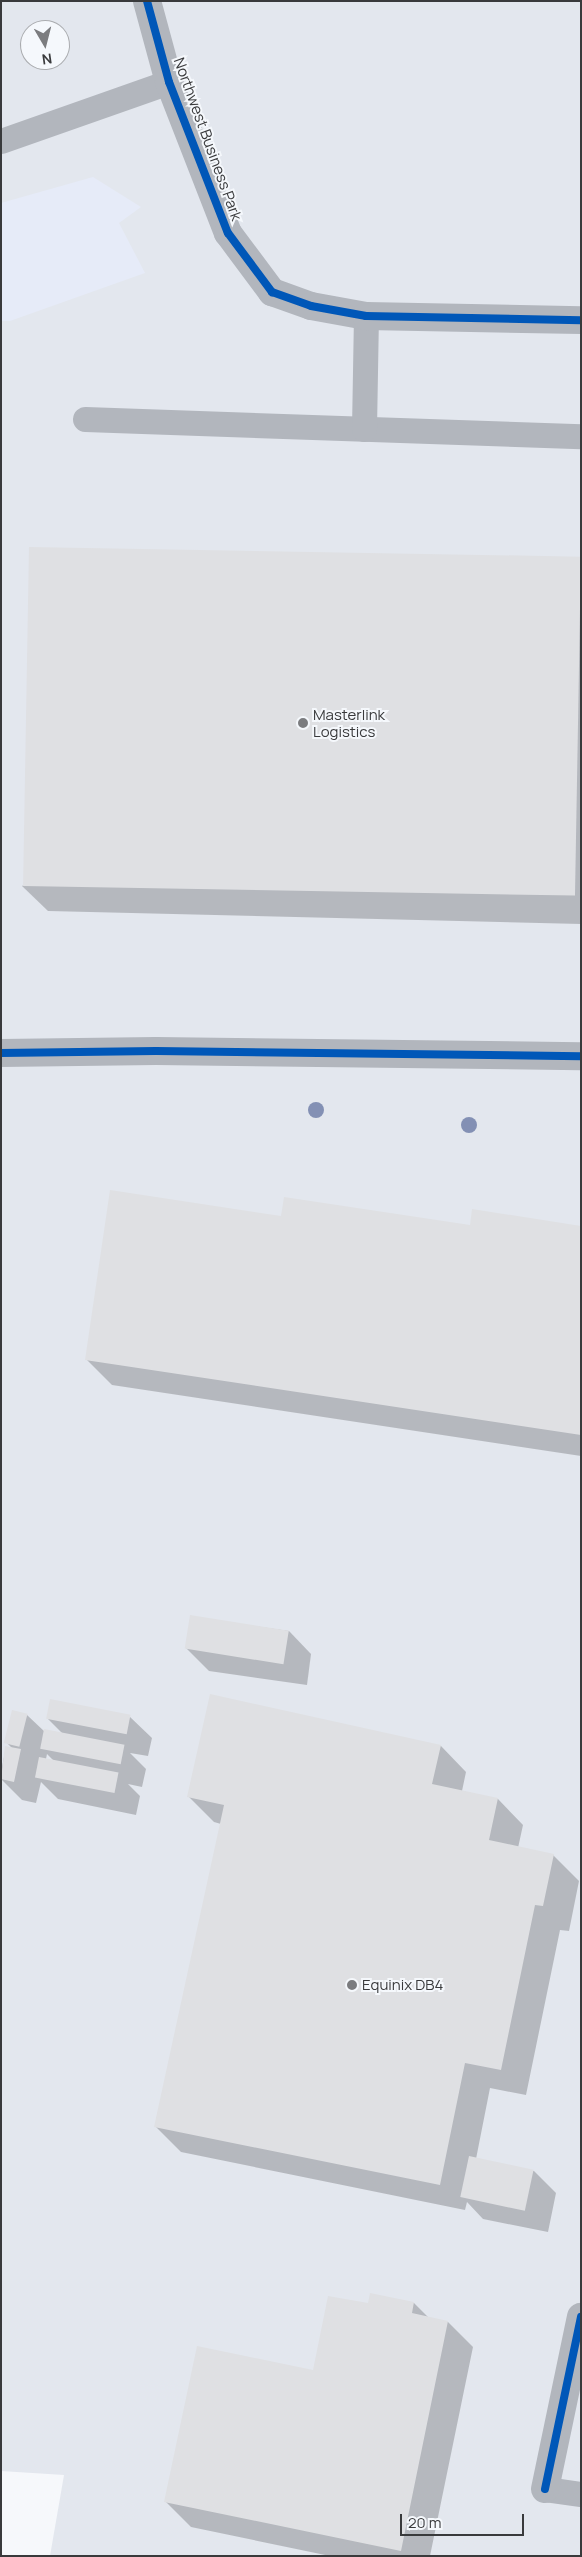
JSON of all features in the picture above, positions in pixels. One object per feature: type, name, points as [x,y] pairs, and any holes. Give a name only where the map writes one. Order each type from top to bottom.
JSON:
[{"type":"street","name":"Northwest Business Park","points":[[147,1],[169,82],[228,233],[272,292],[311,306],[366,316],[581,320]]},
{"type":"street","points":[[1,1053],[156,1051],[581,1056]]},
{"type":"street","points":[[545,2489],[581,2317]]},
{"type":"lane","points":[[1,141],[169,82]]},
{"type":"lane","points":[[364,429],[366,316]]},
{"type":"lane","points":[[85,418],[581,436]]},
{"type":"lane","points":[[545,2489],[581,2494]]},
{"type":"shaded area","points":[[1,1],[581,1],[581,2556],[50,2556],[64,2475],[1,2471]]},
{"type":"shaded area","points":[[93,177],[141,207],[119,223],[145,273],[10,321],[1,321],[1,203]]},
{"type":"building","name":"Masterlink Logistics","points":[[29,547],[581,557],[575,896],[23,886]]},
{"type":"building","points":[[110,1190],[281,1216],[284,1197],[470,1225],[472,1209],[581,1226],[581,1435],[85,1360]]},
{"type":"building","points":[[190,1615],[289,1631],[283,1664],[185,1649]]},
{"type":"building","name":"Equinix DB4","points":[[210,1694],[441,1745],[432,1784],[498,1798],[489,1840],[554,1854],[543,1906],[535,1905],[501,2070],[465,2063],[440,2185],[154,2127],[224,1805],[187,1797]]},
{"type":"building","points":[[50,1699],[130,1715],[127,1734],[46,1719]]},
{"type":"building","points":[[12,1710],[28,1714],[19,1747],[4,1743]]},
{"type":"building","points":[[44,1729],[124,1745],[121,1764],[40,1749]]},
{"type":"building","points":[[5,1746],[21,1749],[14,1782],[1,1779]]},
{"type":"building","points":[[39,1757],[119,1772],[115,1793],[35,1778]]},
{"type":"building","points":[[469,2156],[534,2170],[525,2211],[460,2197]]},
{"type":"building","points":[[370,2293],[414,2302],[412,2313],[448,2321],[401,2551],[164,2502],[197,2346],[313,2370],[328,2296],[368,2303]]},
{"type":"cycle path","points":[[147,1],[169,82],[228,233],[272,292],[311,306],[366,316],[581,320]]},
{"type":"cycle path","points":[[1,1053],[156,1051],[581,1056]]},
{"type":"cycle path","points":[[545,2489],[581,2317]]},
{"type":"place","name":"Masterlink Logistics","points":[[303,723]]},
{"type":"place","name":"Equinix DB4","points":[[352,1985]]}]
